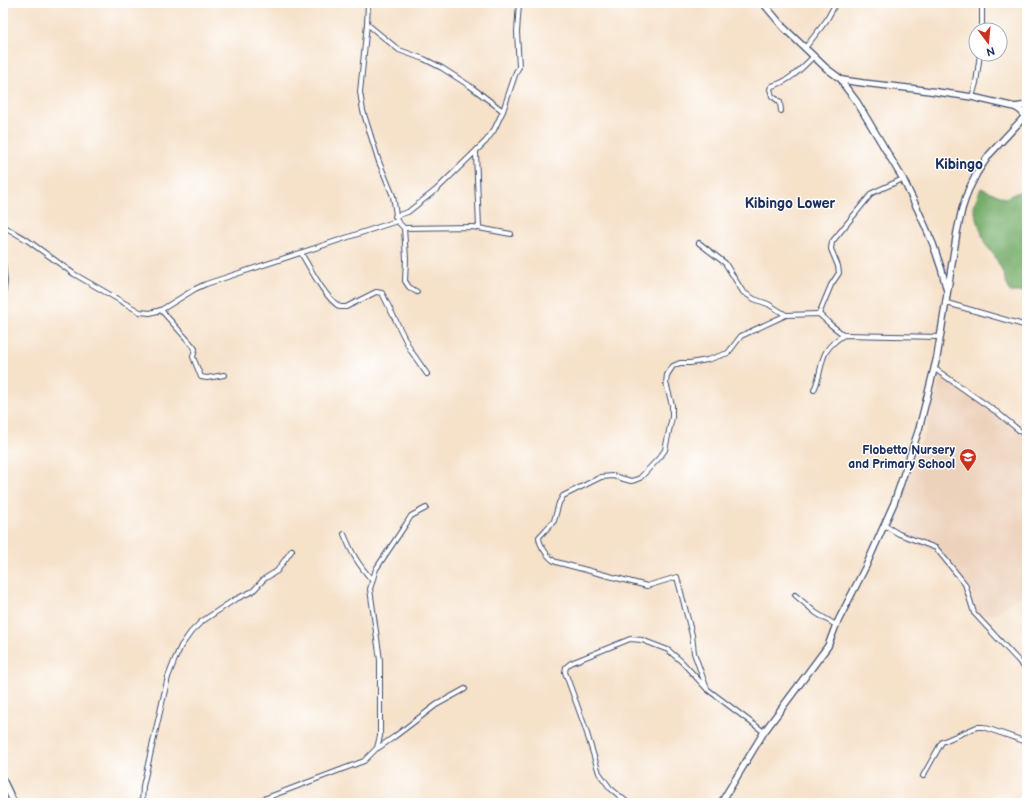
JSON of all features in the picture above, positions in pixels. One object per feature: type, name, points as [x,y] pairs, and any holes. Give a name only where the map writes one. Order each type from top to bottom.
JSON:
[{"type":"main road","points":[[721,803],[764,732],[828,646],[836,625],[866,566],[894,503],[919,429],[935,369],[940,337],[944,325],[962,209],[968,191],[977,173],[989,155],[1026,115],[1022,110],[1015,107],[972,97],[842,80],[826,68],[784,28],[763,3]]},
{"type":"main road","points":[[842,80],[844,86],[857,102],[903,179],[933,244],[948,294]]},
{"type":"main road","points":[[1015,107],[1027,105]]},
{"type":"main road","points":[[3,780],[14,803]]},
{"type":"street","points":[[368,3],[360,92],[361,103],[392,196],[397,222],[404,228],[479,227],[511,234]]},
{"type":"street","points":[[395,216],[408,212],[438,189],[476,153],[494,130],[503,111],[519,67],[517,32],[519,3]]},
{"type":"street","points":[[805,48],[826,21],[836,3]]},
{"type":"street","points":[[982,3],[982,22]]},
{"type":"street","points":[[367,24],[399,50],[424,59],[442,68],[470,86],[503,111]]},
{"type":"street","points":[[781,111],[780,102],[772,96],[770,89],[772,86],[780,84],[793,76],[814,56]]},
{"type":"street","points":[[972,97],[979,62]]},
{"type":"street","points":[[476,153],[479,227]]},
{"type":"street","points":[[819,314],[831,285],[839,273],[838,266],[831,249],[832,242],[869,196],[876,191],[888,187],[903,179]]},
{"type":"street","points":[[3,226],[27,240],[74,274],[140,312],[150,313],[161,310],[206,284],[397,222]]},
{"type":"street","points":[[404,228],[406,259],[405,281],[409,287],[417,292]]},
{"type":"street","points":[[698,243],[725,263],[742,292],[754,300],[768,304],[786,315]]},
{"type":"street","points":[[301,253],[331,299],[340,307],[346,307],[376,292],[382,293],[412,351],[427,374]]},
{"type":"street","points":[[3,262],[5,282],[3,296]]},
{"type":"street","points":[[947,303],[1027,326]]},
{"type":"street","points":[[161,310],[195,349],[193,357],[202,376],[207,378],[224,375]]},
{"type":"street","points":[[707,689],[694,653],[690,628],[677,577],[647,586],[552,560],[541,544],[539,538],[553,523],[559,503],[563,496],[601,477],[613,476],[630,481],[640,478],[665,450],[672,417],[672,405],[666,378],[673,366],[680,363],[707,360],[728,353],[741,336],[786,315],[819,314],[830,325],[844,335],[940,337]]},
{"type":"street","points":[[814,390],[817,383],[820,364],[826,352],[832,343],[844,335]]},
{"type":"street","points":[[935,369],[998,413],[1027,437]]},
{"type":"street","points":[[377,748],[380,736],[380,660],[370,589],[376,569],[411,516],[426,508]]},
{"type":"street","points":[[884,525],[899,534],[936,548],[965,584],[974,613],[1027,670]]},
{"type":"street","points":[[344,534],[351,552],[372,580]]},
{"type":"street","points":[[142,803],[143,786],[168,678],[181,646],[191,632],[201,622],[234,600],[253,591],[264,579],[278,571],[292,550]]},
{"type":"street","points":[[795,595],[816,613],[836,625]]},
{"type":"street","points":[[628,803],[610,788],[599,773],[585,727],[565,672],[566,667],[578,660],[625,640],[636,639],[668,650],[681,661],[707,689],[764,732]]},
{"type":"street","points":[[253,803],[364,761],[377,748],[436,705],[465,690]]},
{"type":"street","points":[[923,776],[942,742],[977,727],[983,727],[1027,742]]},
{"type":"shaded area","name":"Flobetto Nursery and Primary School","points":[[942,371],[1027,439],[1027,592],[993,615],[976,615],[970,588],[940,552],[916,545],[894,531],[896,504],[926,431]]},
{"type":"green space","points":[[1027,181],[1027,292],[1010,292],[1001,268],[994,255],[985,244],[973,206],[981,188],[1005,198],[1021,191],[1024,183]]},
{"type":"place","name":"Flobetto Nursery and Primary School","points":[[968,472]]},
{"type":"district","name":"Kibingo","points":[[959,164]]},
{"type":"district","name":"Kibingo Lower","points":[[790,203]]}]
